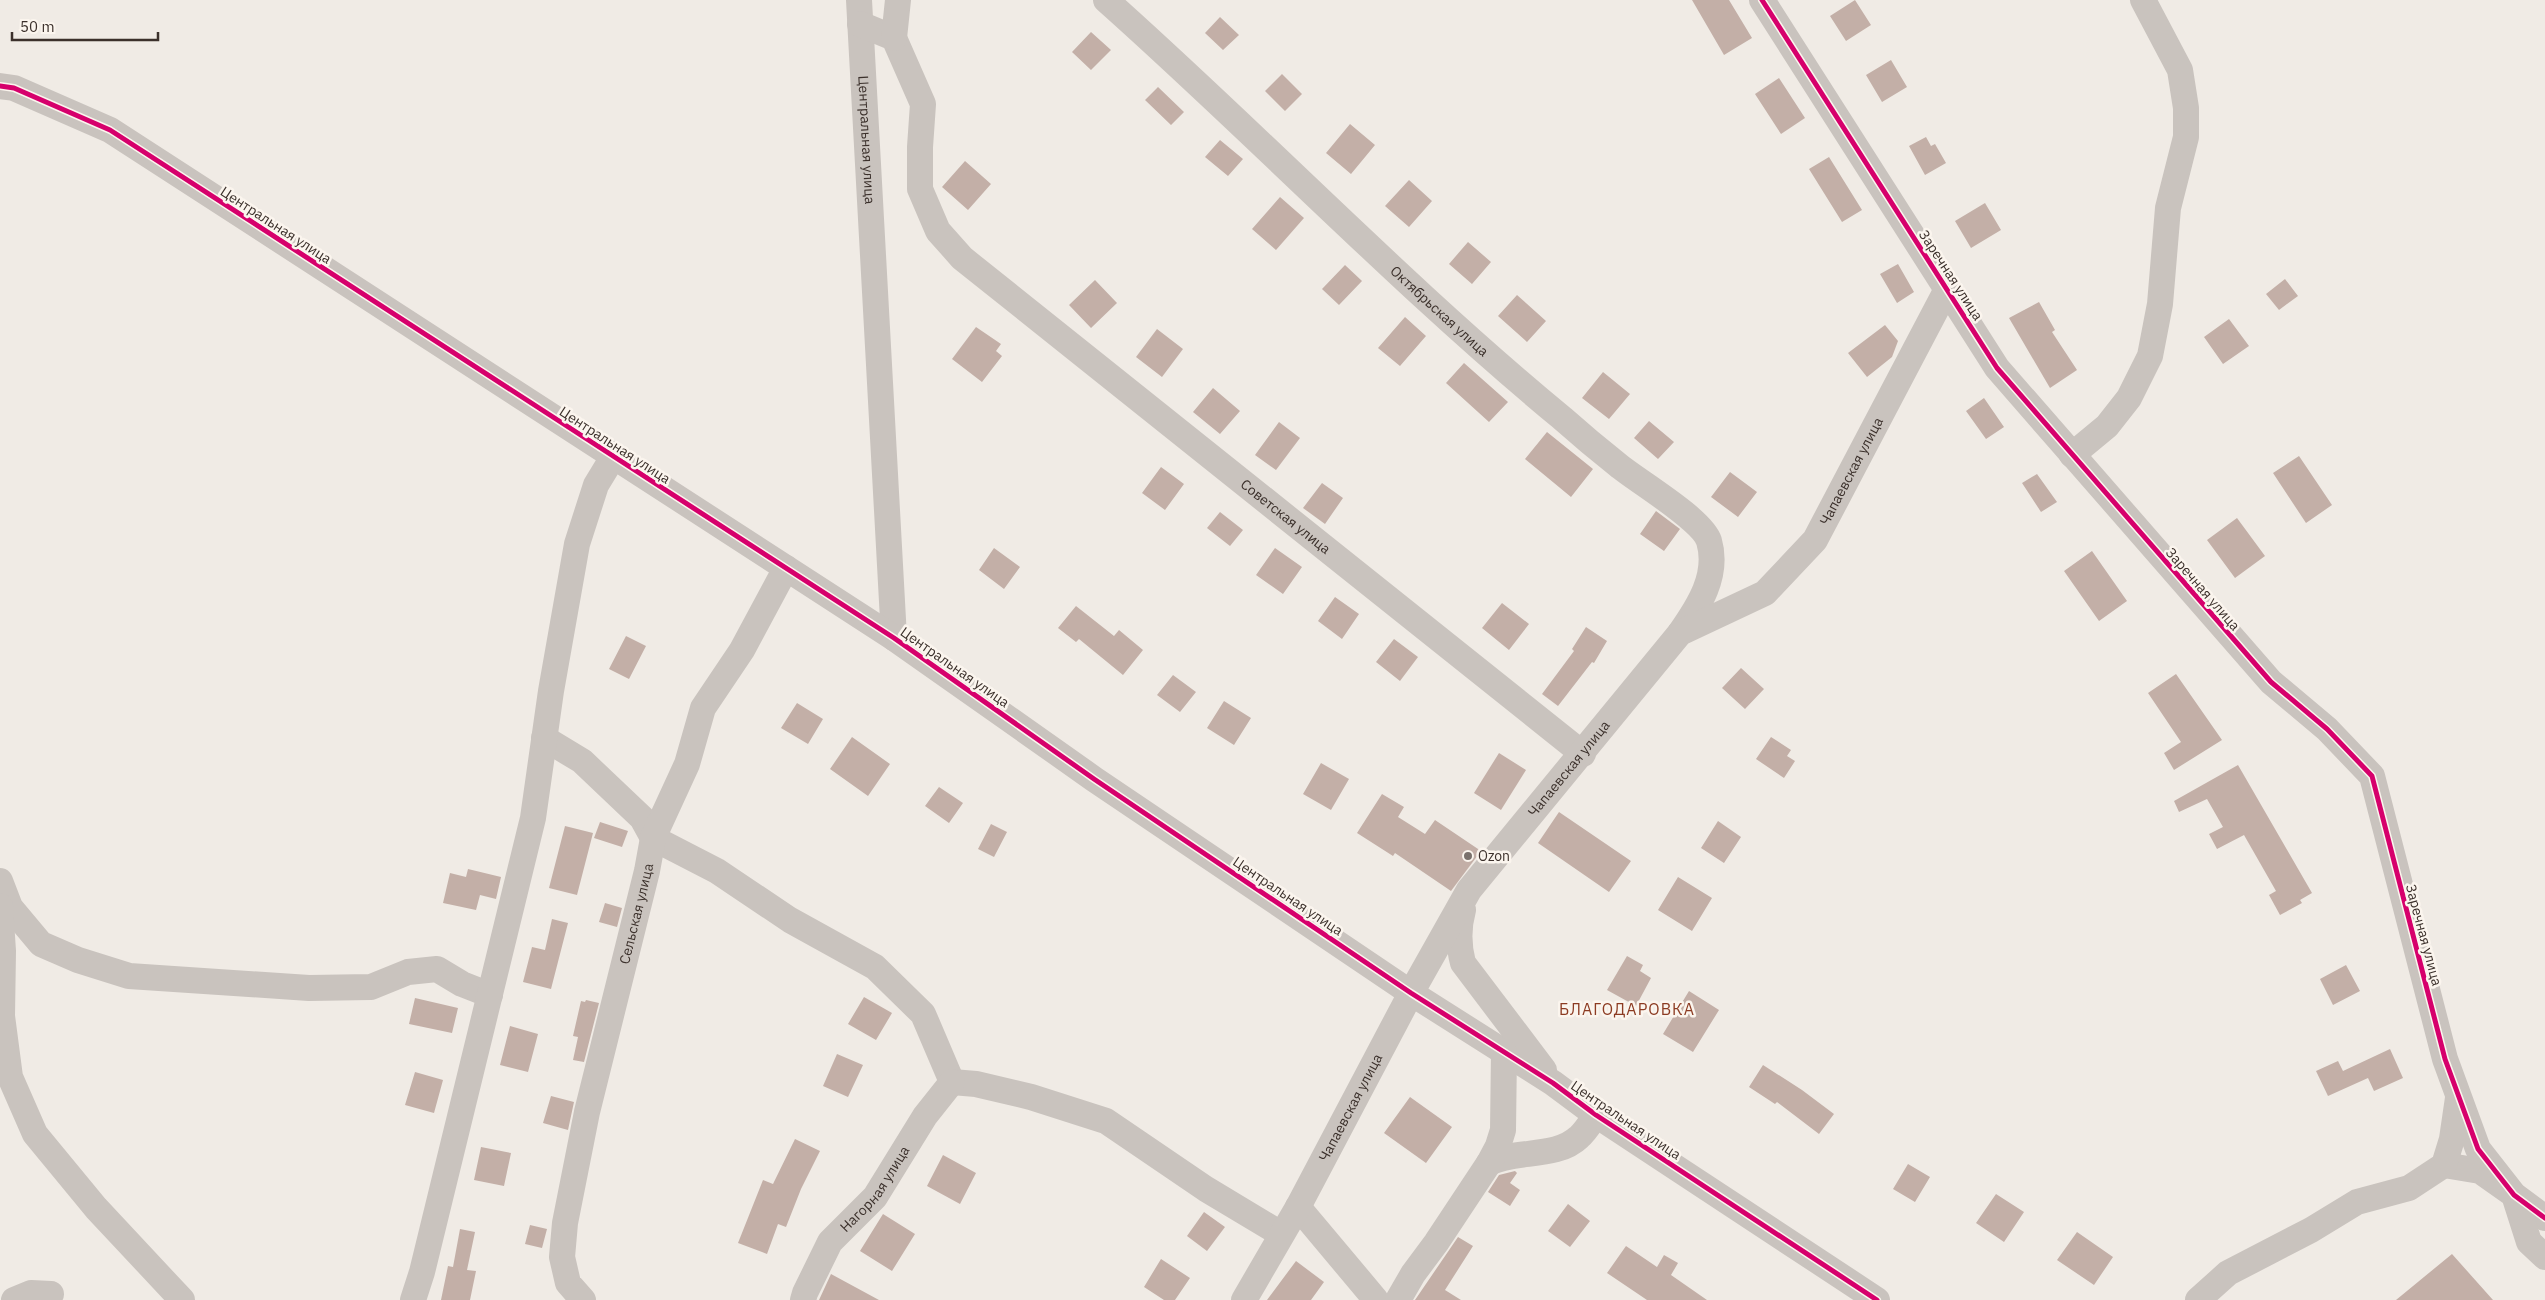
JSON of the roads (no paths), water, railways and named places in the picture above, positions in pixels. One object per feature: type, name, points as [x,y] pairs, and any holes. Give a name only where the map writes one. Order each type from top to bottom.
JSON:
[{"type":"street","points":[[894,38],[898,0]]},
{"type":"street","name":"Октябрьская улица","points":[[1106,0],[1237,119],[1458,329],[1619,466],[1686,515],[1708,539],[1712,567],[1701,603],[1680,633]]},
{"type":"street","name":"Заречная улица","points":[[1762,0],[1997,368],[2271,682],[2327,729],[2372,776],[2445,1059],[2478,1149],[2514,1195],[2545,1218]]},
{"type":"street","points":[[2072,455],[2107,426],[2129,398],[2150,356],[2160,304],[2168,208],[2186,137],[2186,108],[2180,70],[2143,0]]},
{"type":"street","points":[[860,12],[894,38]]},
{"type":"street","name":"Центральная улица","points":[[860,12],[894,638]]},
{"type":"street","name":"Советская улица","points":[[894,38],[923,104],[920,189],[938,230],[962,258],[1583,754]]},
{"type":"street","name":"Центральная улица","points":[[0,86],[14,88],[110,130],[894,638],[1094,779],[1411,993],[1553,1083],[1596,1115],[1877,1300]]},
{"type":"street","name":"Чапаевская улица","points":[[1244,1300],[1280,1234],[1298,1206],[1411,993],[1469,890],[1583,754],[1680,633],[1766,594],[1815,540],[1947,289]]},
{"type":"street","points":[[413,1300],[422,1272],[533,818],[544,738],[577,544],[596,485],[613,457]]},
{"type":"street","name":"Сельская улица","points":[[575,1292],[562,1257],[564,1224],[587,1112],[647,871],[653,838],[686,764],[703,708],[742,650],[786,568]]},
{"type":"street","points":[[544,738],[582,761],[642,818],[653,838],[717,871],[790,920],[875,967],[923,1014],[952,1082],[976,1084],[1031,1097],[1106,1121],[1206,1189],[1280,1234]]},
{"type":"street","points":[[0,881],[10,907],[41,944],[78,960],[129,976],[309,988],[371,987],[408,972],[437,969],[462,984],[490,995]]},
{"type":"street","points":[[1469,890],[1460,922],[1458,946],[1463,963],[1553,1083]]},
{"type":"street","points":[[0,906],[3,951],[2,1016],[10,1077],[35,1134],[96,1208],[182,1300]]},
{"type":"street","points":[[1398,1300],[1413,1274],[1489,1163],[1503,1130],[1504,1052]]},
{"type":"street","name":"Нагорная улица","points":[[803,1300],[804,1293],[830,1242],[875,1197],[925,1116],[952,1082]]},
{"type":"street","points":[[2198,1300],[2228,1273],[2311,1230],[2357,1202],[2408,1188],[2444,1165],[2452,1139],[2458,1095]]},
{"type":"street","points":[[1489,1163],[1502,1156],[1536,1153],[1563,1146],[1579,1138],[1596,1115]]},
{"type":"street","points":[[2444,1165],[2480,1171],[2514,1195],[2530,1242],[2545,1257]]},
{"type":"street","points":[[1298,1206],[1376,1300]]},
{"type":"street","points":[[14,1300],[31,1293],[51,1294]]},
{"type":"place","name":"Ozon","points":[[1468,856]]},
{"type":"district","name":"БЛАГОДАРОВКА","points":[[1627,1009]]}]
